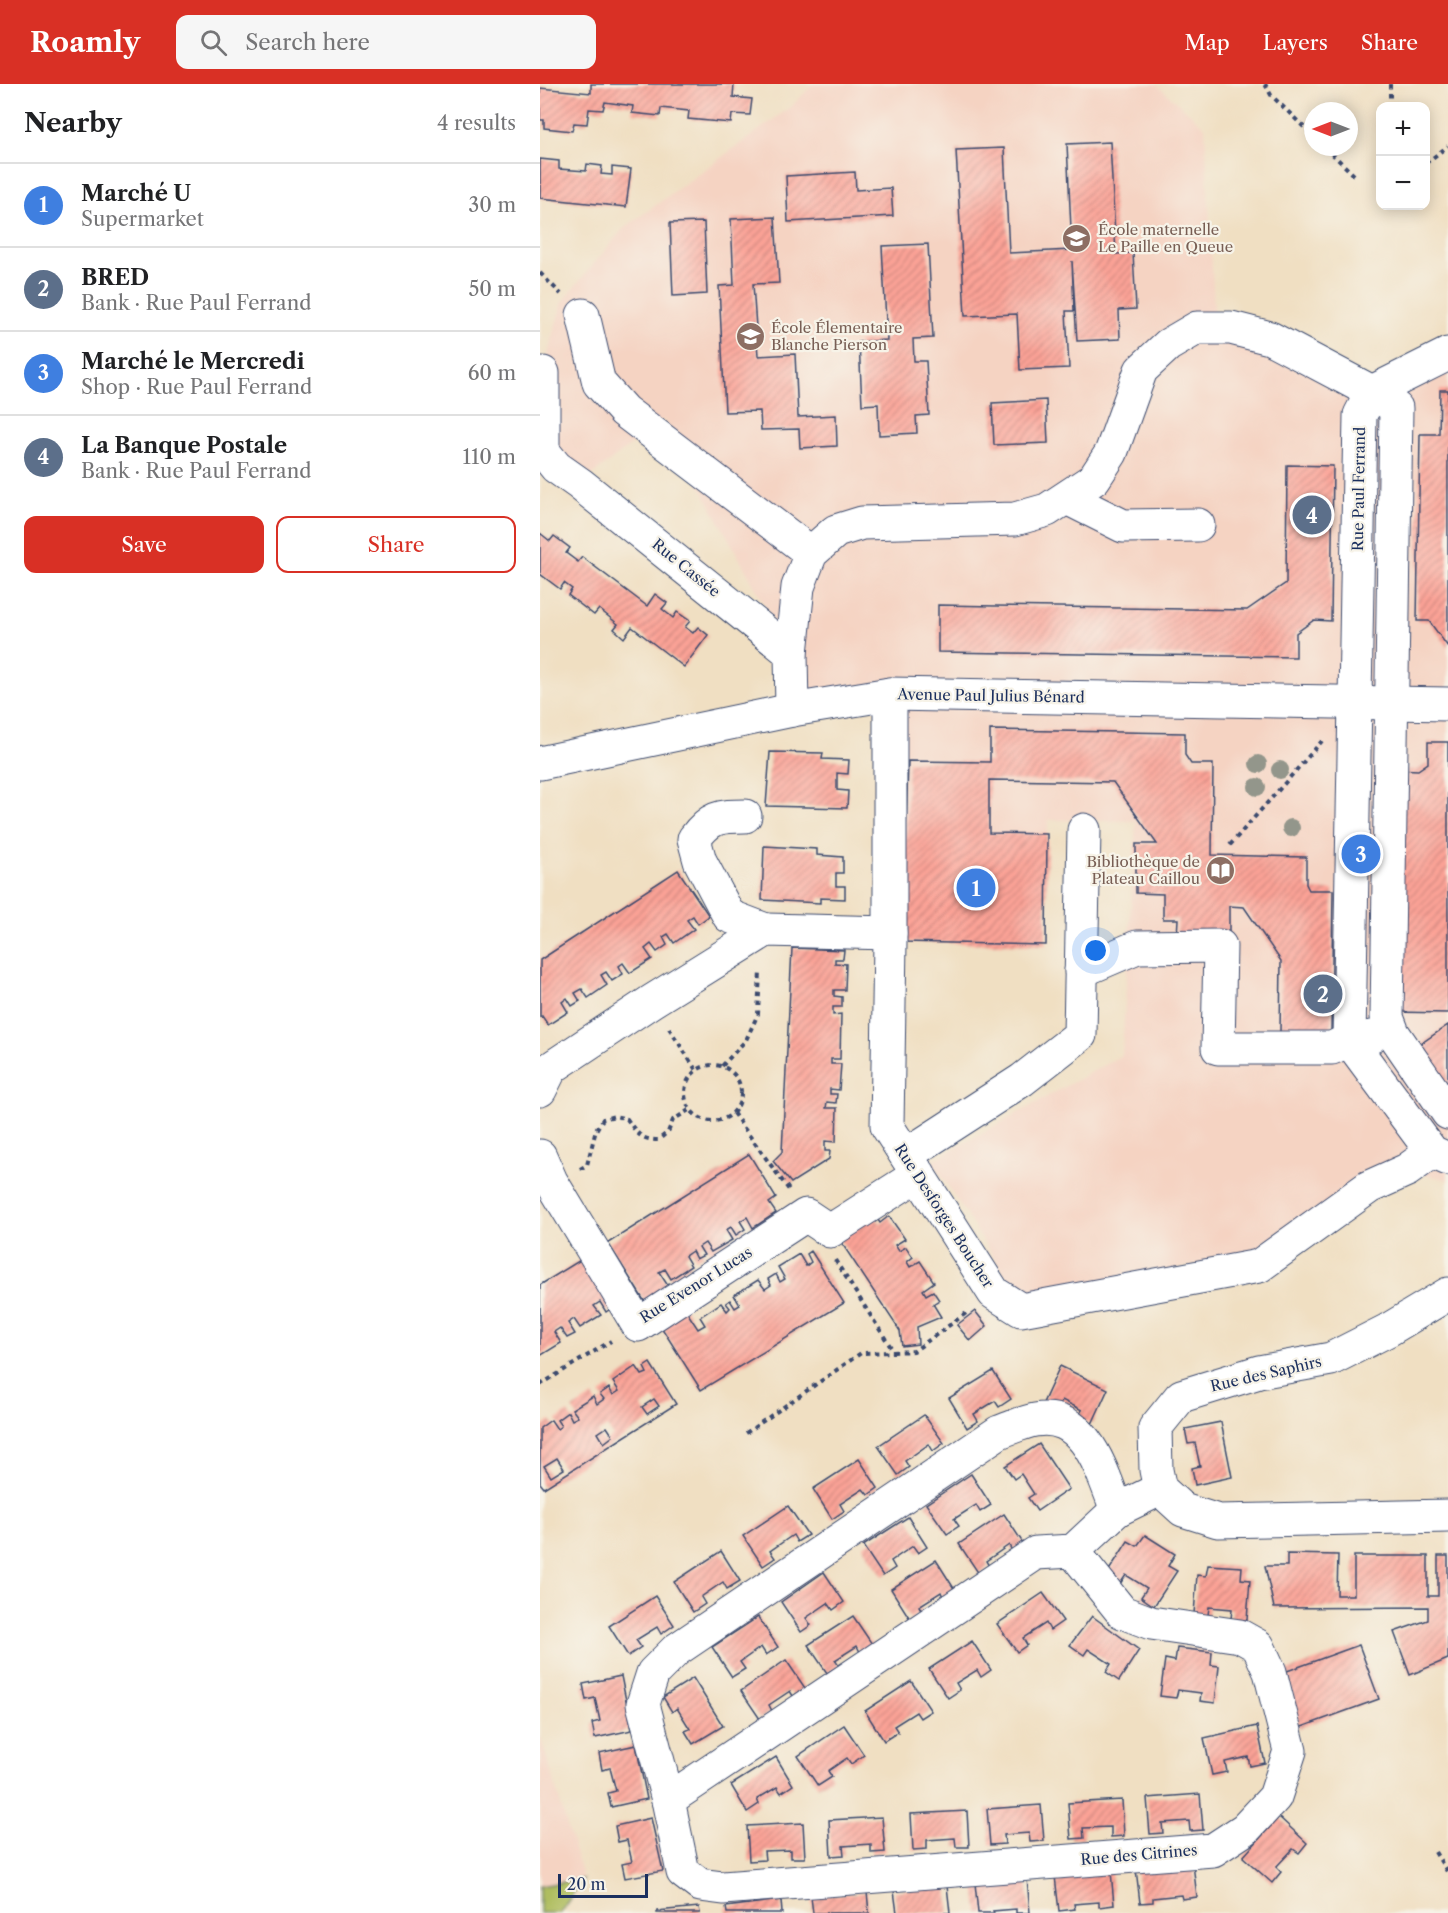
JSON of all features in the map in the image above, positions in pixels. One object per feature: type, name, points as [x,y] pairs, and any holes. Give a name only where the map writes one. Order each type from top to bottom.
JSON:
[{"type":"street","points":[[583,315],[599,383],[624,411],[812,552]]},
{"type":"street","points":[[792,710],[792,653],[798,587],[812,552],[837,531],[862,523],[1015,519],[1047,510],[1094,479],[1111,453],[1141,370],[1168,345],[1197,328],[1232,328],[1270,338],[1372,392],[1396,408],[1387,1017],[1394,1033],[1448,1113]]},
{"type":"street","points":[[1372,392],[1448,354]]},
{"type":"street","name":"Rue Cassée","points":[[543,373],[543,451],[555,467],[579,483],[792,653]]},
{"type":"street","name":"Rue Paul Ferrand","points":[[1349,1040],[1360,416],[1372,392]]},
{"type":"street","points":[[1067,498],[1124,526],[1198,525]]},
{"type":"street","name":"Avenue Paul Julius Bénard","points":[[540,763],[792,710],[891,694],[1448,704]]},
{"type":"street","name":"Rue Desforges Boucher","points":[[891,694],[887,1126],[994,1293],[1021,1310],[1259,1266],[1369,1187],[1440,1156]]},
{"type":"street","points":[[745,816],[721,816],[705,825],[694,839],[700,861],[729,916],[766,930],[890,933]]},
{"type":"street","points":[[1084,830],[1082,971],[1137,947],[1220,946],[1218,1048],[1332,1048],[1349,1040],[1394,1033]]},
{"type":"street","points":[[540,1090],[550,1068],[766,930]]},
{"type":"street","name":"Rue Evenor Lucas","points":[[540,1156],[554,1186],[638,1325],[819,1223],[913,1164],[1080,1035],[1082,971]]},
{"type":"street","points":[[1349,1040],[1440,1156]]},
{"type":"street","name":"Rue des Saphirs","points":[[1160,1490],[1156,1470],[1155,1428],[1181,1396],[1259,1372],[1331,1359],[1388,1330],[1448,1294]]},
{"type":"street","name":"Rue des Citrines","points":[[1073,1551],[1122,1612],[1151,1623],[1240,1636],[1258,1646],[1270,1672],[1290,1751],[1275,1797],[1245,1829],[1213,1850],[723,1888],[700,1885],[684,1872],[643,1704],[653,1674],[676,1650],[999,1432],[1036,1420],[1061,1421],[1083,1436],[1118,1510]]},
{"type":"street","points":[[668,1800],[1036,1553],[1073,1551],[1118,1510],[1160,1490],[1184,1510],[1218,1521],[1448,1516]]},
{"type":"path","points":[[1265,84],[1271,95],[1304,127]]},
{"type":"path","points":[[1390,84],[1390,102]]},
{"type":"path","points":[[1430,159],[1448,146]]},
{"type":"path","points":[[1334,156],[1354,175]]},
{"type":"path","points":[[1230,845],[1324,738]]},
{"type":"path","points":[[722,1066],[746,1040],[758,1014],[761,962],[766,930]]},
{"type":"path","points":[[652,1001],[696,1070]]},
{"type":"path","points":[[705,1066],[722,1066],[737,1077],[741,1086],[739,1105],[726,1119],[707,1120],[690,1110],[686,1094],[687,1085],[696,1070],[705,1066]]},
{"type":"path","points":[[554,1186],[586,1165],[596,1130],[603,1119],[615,1116],[627,1119],[637,1134],[646,1140],[658,1140],[668,1132],[673,1120],[690,1110]]},
{"type":"path","points":[[733,1113],[819,1223],[831,1254],[894,1352]]},
{"type":"path","points":[[747,1433],[861,1353],[915,1351],[994,1293]]},
{"type":"path","points":[[540,1385],[638,1325]]},
{"type":"path","points":[[1435,1852],[1448,1873]]},
{"type":"shaded area","points":[[813,84],[1156,84],[1205,127],[1215,328],[1372,392],[1448,354],[1448,1180],[1407,1170],[1287,1244],[1036,1301],[1013,1288],[932,1161],[1122,1055],[1136,821],[1048,820],[1046,945],[890,942],[890,694],[792,710],[791,653],[664,420],[580,484],[556,467],[543,373],[562,302],[623,229],[792,106]]},
{"type":"shaded area","points":[[540,1735],[583,1879],[540,1886]]},
{"type":"green space","points":[[583,1879],[560,1913],[540,1913],[540,1886]]},
{"type":"building","points":[[591,84],[734,84],[733,97],[752,99],[750,115],[732,114],[731,123],[688,119],[689,111],[661,108],[660,116],[632,113],[633,106],[605,102],[603,110],[589,109],[587,124],[574,123],[572,131],[544,128],[544,120],[540,120],[540,88],[591,93]]},
{"type":"building","points":[[1110,142],[1116,254],[1133,253],[1136,309],[1119,310],[1120,339],[1077,341],[1072,261],[1074,311],[1066,311],[1069,368],[1020,370],[1017,314],[965,316],[956,150],[1004,148],[1009,253],[1072,250],[1067,144]]},
{"type":"building","points":[[540,159],[559,161],[559,169],[586,171],[587,164],[602,166],[601,174],[612,175],[612,167],[631,169],[626,207],[540,198]]},
{"type":"building","points":[[855,172],[856,190],[891,188],[893,216],[788,222],[786,176]]},
{"type":"building","points":[[775,217],[779,283],[753,284],[758,356],[795,354],[798,417],[836,415],[837,446],[800,448],[799,429],[761,430],[760,411],[725,412],[719,286],[734,285],[731,219]]},
{"type":"building","points":[[704,222],[707,294],[673,296],[670,223]]},
{"type":"building","points":[[928,244],[933,338],[913,339],[914,361],[926,361],[929,415],[916,416],[917,433],[879,435],[878,404],[862,405],[859,342],[887,340],[882,246]]},
{"type":"building","points":[[1440,390],[1448,390],[1448,647],[1429,621],[1417,621],[1420,434],[1439,434]]},
{"type":"building","points":[[1046,400],[1048,443],[994,445],[992,403]]},
{"type":"building","points":[[1287,465],[1333,466],[1331,621],[1314,620],[1296,633],[1296,657],[938,652],[938,605],[1247,610],[1286,583]]},
{"type":"building","points":[[540,533],[550,541],[554,536],[570,548],[566,553],[578,562],[582,557],[647,606],[655,594],[667,603],[662,609],[673,618],[677,612],[690,621],[685,627],[693,633],[698,627],[708,635],[684,667],[632,627],[624,638],[614,629],[618,624],[599,609],[594,615],[568,595],[572,589],[564,583],[560,589],[540,574]]},
{"type":"building","name":"Bibliothèque de Plateau Caillou","points":[[990,730],[1185,733],[1185,755],[1191,764],[1213,764],[1212,855],[1306,857],[1306,884],[1309,890],[1333,890],[1331,1033],[1280,1032],[1281,961],[1244,907],[1229,906],[1229,937],[1177,936],[1178,919],[1163,919],[1163,894],[1136,893],[1136,844],[1157,844],[1113,782],[989,780],[989,833],[1047,834],[1046,945],[903,942],[908,761],[990,762]]},
{"type":"building","points":[[1428,742],[1448,742],[1448,1013],[1393,1012],[1396,769],[1418,770],[1428,763]]},
{"type":"building","points":[[770,752],[823,753],[822,759],[849,760],[848,774],[837,773],[837,790],[848,791],[847,808],[766,806]]},
{"type":"building","points":[[764,846],[817,849],[817,855],[843,857],[843,873],[836,873],[836,886],[845,886],[845,899],[820,898],[820,903],[762,900]]},
{"type":"building","points":[[678,870],[709,916],[698,924],[693,916],[687,920],[694,929],[674,943],[668,934],[663,937],[667,945],[657,952],[651,944],[645,949],[652,959],[630,973],[623,963],[619,966],[623,974],[612,981],[606,972],[601,975],[607,985],[588,998],[582,989],[575,993],[580,1001],[572,1006],[567,998],[562,1002],[568,1012],[548,1025],[542,1016],[540,1017],[540,960]]},
{"type":"building","points":[[792,948],[844,950],[843,959],[835,959],[835,963],[846,964],[845,990],[834,990],[834,996],[842,997],[842,1007],[833,1007],[833,1015],[841,1014],[840,1059],[831,1059],[831,1064],[841,1064],[839,1090],[830,1089],[830,1094],[837,1094],[836,1103],[827,1102],[826,1108],[837,1108],[836,1142],[825,1141],[825,1151],[830,1151],[829,1159],[791,1183],[773,1161],[782,1152]]},
{"type":"building","points":[[1448,1025],[1448,1088],[1419,1045]]},
{"type":"building","points":[[749,1154],[776,1198],[769,1203],[776,1213],[753,1228],[747,1217],[740,1221],[745,1229],[736,1235],[731,1227],[726,1230],[732,1240],[711,1252],[705,1243],[699,1247],[704,1255],[696,1259],[692,1251],[685,1256],[691,1266],[671,1279],[665,1269],[659,1272],[672,1292],[648,1307],[608,1243]]},
{"type":"building","points":[[874,1214],[880,1223],[889,1216],[905,1239],[895,1245],[899,1251],[906,1247],[913,1257],[907,1262],[910,1267],[920,1261],[934,1282],[923,1290],[926,1295],[933,1291],[939,1300],[933,1304],[941,1317],[917,1327],[918,1344],[902,1346],[900,1331],[839,1239]]},
{"type":"building","points":[[811,1251],[844,1303],[701,1390],[658,1322],[683,1306],[698,1329],[705,1325],[700,1317],[721,1303],[727,1311],[730,1308],[726,1303],[730,1300],[735,1308],[740,1305],[734,1295],[758,1280],[765,1289],[771,1285],[768,1279],[776,1274],[780,1282],[785,1279],[778,1267],[799,1254],[806,1266],[811,1262],[807,1254]]},
{"type":"building","points":[[582,1259],[613,1307],[606,1312],[600,1302],[594,1306],[601,1315],[580,1328],[574,1319],[568,1323],[575,1334],[567,1338],[560,1328],[554,1332],[561,1343],[540,1356],[540,1285]]},
{"type":"building","points":[[975,1311],[987,1326],[970,1341],[957,1325]]},
{"type":"building","points":[[650,1363],[676,1404],[544,1488],[540,1483],[540,1428],[551,1420],[557,1429],[561,1426],[557,1420],[568,1412],[572,1420],[578,1417],[572,1409],[593,1396],[597,1404],[604,1399],[600,1394],[609,1388],[613,1395],[619,1391],[613,1382],[636,1366],[642,1375],[647,1373],[644,1367]],"holes":[[[654,1399],[659,1406],[647,1414],[642,1407]],[[607,1427],[613,1436],[604,1443],[598,1433]],[[557,1458],[564,1469],[551,1477],[544,1466]]]},
{"type":"building","points":[[1060,1366],[1108,1389],[1092,1424],[1077,1418],[1082,1410],[1062,1400],[1058,1410],[1043,1403]]},
{"type":"building","points":[[993,1371],[1011,1399],[999,1407],[995,1401],[974,1414],[978,1421],[967,1428],[949,1398]]},
{"type":"building","points":[[924,1415],[944,1443],[933,1451],[929,1444],[905,1461],[909,1467],[898,1475],[878,1446]]},
{"type":"building","points":[[1221,1422],[1232,1477],[1195,1485],[1192,1468],[1200,1466],[1195,1443],[1188,1444],[1185,1429]]},
{"type":"building","points":[[1039,1444],[1069,1489],[1037,1511],[1028,1498],[1034,1494],[1021,1474],[1014,1479],[1005,1466]]},
{"type":"building","points":[[859,1459],[878,1488],[868,1495],[863,1489],[840,1504],[844,1511],[832,1519],[813,1489]]},
{"type":"building","points":[[971,1474],[991,1505],[980,1512],[976,1505],[954,1519],[959,1526],[947,1534],[926,1504]]},
{"type":"building","points":[[788,1506],[808,1535],[797,1542],[793,1535],[770,1551],[775,1558],[763,1566],[743,1536]]},
{"type":"building","points":[[1004,1514],[1023,1543],[1012,1551],[1009,1545],[986,1561],[989,1566],[979,1574],[959,1544]]},
{"type":"building","points":[[908,1517],[927,1547],[918,1553],[913,1546],[891,1561],[895,1568],[883,1576],[863,1546]]},
{"type":"building","points":[[1145,1535],[1175,1554],[1168,1566],[1177,1571],[1154,1606],[1141,1597],[1147,1588],[1126,1575],[1120,1584],[1106,1575],[1128,1541],[1137,1546]]},
{"type":"building","points":[[721,1551],[740,1581],[727,1589],[723,1582],[701,1597],[705,1604],[693,1612],[674,1582]]},
{"type":"building","points":[[1287,1554],[1338,1555],[1337,1595],[1354,1595],[1354,1556],[1428,1556],[1428,1596],[1438,1596],[1438,1556],[1448,1556],[1448,1659],[1410,1675],[1394,1632],[1428,1620],[1428,1607],[1274,1608],[1265,1566],[1287,1566]]},
{"type":"building","points":[[936,1560],[955,1590],[943,1597],[941,1592],[919,1606],[922,1611],[910,1619],[891,1589]]},
{"type":"building","points":[[1208,1565],[1242,1567],[1241,1579],[1250,1580],[1247,1620],[1231,1619],[1232,1609],[1209,1607],[1208,1615],[1194,1614],[1197,1575],[1206,1576]]},
{"type":"building","points":[[824,1572],[844,1602],[833,1610],[828,1603],[806,1618],[811,1625],[801,1632],[781,1602]]},
{"type":"building","points":[[1043,1593],[1063,1621],[1050,1630],[1046,1623],[1023,1638],[1027,1645],[1017,1652],[997,1624]]},
{"type":"building","points":[[655,1596],[674,1625],[661,1634],[657,1627],[636,1640],[641,1647],[628,1656],[609,1626]]},
{"type":"building","points":[[853,1616],[872,1644],[860,1652],[857,1646],[835,1660],[839,1666],[827,1673],[808,1645]]},
{"type":"building","points":[[1092,1616],[1139,1650],[1119,1681],[1106,1672],[1111,1664],[1088,1649],[1084,1655],[1070,1645]]},
{"type":"building","points":[[758,1617],[778,1647],[766,1655],[761,1647],[740,1662],[745,1669],[732,1677],[712,1647]]},
{"type":"building","points":[[972,1641],[991,1670],[981,1677],[977,1670],[956,1683],[960,1690],[948,1698],[929,1669]]},
{"type":"building","points":[[1359,1645],[1379,1699],[1299,1728],[1287,1671]]},
{"type":"building","points":[[1177,1648],[1212,1652],[1211,1665],[1219,1666],[1215,1703],[1200,1701],[1201,1693],[1178,1690],[1176,1698],[1160,1696],[1165,1659],[1175,1661]]},
{"type":"building","points":[[786,1660],[805,1688],[793,1696],[790,1691],[769,1705],[772,1711],[760,1719],[741,1691]]},
{"type":"building","points":[[621,1676],[632,1730],[595,1738],[592,1723],[600,1721],[595,1698],[586,1700],[583,1684]]},
{"type":"building","points":[[693,1678],[723,1726],[693,1744],[685,1731],[690,1729],[677,1708],[672,1712],[663,1697]]},
{"type":"building","points":[[911,1681],[931,1711],[920,1718],[916,1712],[894,1726],[898,1732],[884,1741],[865,1711]]},
{"type":"building","points":[[844,1725],[864,1755],[851,1764],[847,1758],[828,1771],[832,1777],[818,1786],[798,1756]]},
{"type":"building","points":[[1257,1726],[1265,1763],[1250,1766],[1248,1757],[1225,1762],[1227,1772],[1212,1775],[1204,1738]]},
{"type":"building","points":[[636,1745],[647,1799],[611,1807],[608,1793],[616,1791],[610,1768],[602,1770],[599,1753]]},
{"type":"building","points":[[776,1757],[793,1785],[781,1793],[777,1787],[757,1799],[759,1804],[747,1812],[731,1785]]},
{"type":"building","points":[[1200,1794],[1203,1830],[1190,1831],[1189,1821],[1162,1823],[1163,1833],[1150,1834],[1147,1798]]},
{"type":"building","points":[[1122,1800],[1124,1836],[1111,1837],[1111,1827],[1083,1828],[1084,1838],[1071,1839],[1068,1803]]},
{"type":"building","points":[[1041,1805],[1044,1841],[1030,1842],[1029,1833],[1004,1835],[1005,1844],[990,1845],[987,1809]]},
{"type":"building","points":[[967,1811],[969,1847],[956,1847],[955,1838],[927,1840],[927,1849],[913,1850],[911,1814]]},
{"type":"building","points":[[882,1817],[885,1852],[871,1853],[871,1844],[843,1846],[844,1855],[831,1856],[829,1820]]},
{"type":"building","points":[[1279,1817],[1307,1843],[1299,1853],[1293,1849],[1276,1867],[1281,1872],[1272,1883],[1243,1857]]},
{"type":"building","points":[[651,1818],[663,1871],[625,1878],[622,1864],[632,1862],[627,1840],[618,1842],[615,1826]]},
{"type":"building","points":[[803,1823],[805,1858],[791,1858],[791,1850],[764,1851],[765,1860],[749,1861],[747,1826]]},
{"type":"building","points":[[1193,1864],[1197,1897],[1182,1899],[1181,1895],[1153,1898],[1153,1902],[1140,1903],[1136,1869]]},
{"type":"building","points":[[1111,1871],[1114,1905],[1099,1907],[1099,1902],[1074,1904],[1075,1909],[1059,1911],[1055,1876]]},
{"type":"building","points":[[1027,1878],[1030,1913],[1016,1913],[1016,1909],[978,1913],[975,1883]]},
{"type":"building","points":[[947,1886],[950,1913],[897,1913],[894,1891]]},
{"type":"building","points":[[867,1892],[869,1913],[813,1913],[811,1897]]},
{"type":"building","points":[[781,1900],[782,1913],[727,1913],[726,1907]]},
{"type":"building","points":[[699,1907],[700,1913],[657,1913],[657,1911]]},
{"type":"place","name":"École maternelle Le Paille en Queue","points":[[1077,239]]},
{"type":"place","name":"École Élementaire Blanche Pierson","points":[[750,337]]},
{"type":"place","name":"La Banque Postale","points":[[1312,515]]},
{"type":"place","name":"Marché le Mercredi","points":[[1361,854]]},
{"type":"place","name":"Bibliothèque de Plateau Caillou","points":[[1221,871]]},
{"type":"place","name":"Marché U","points":[[976,888]]},
{"type":"place","name":"BRED","points":[[1323,994]]}]
